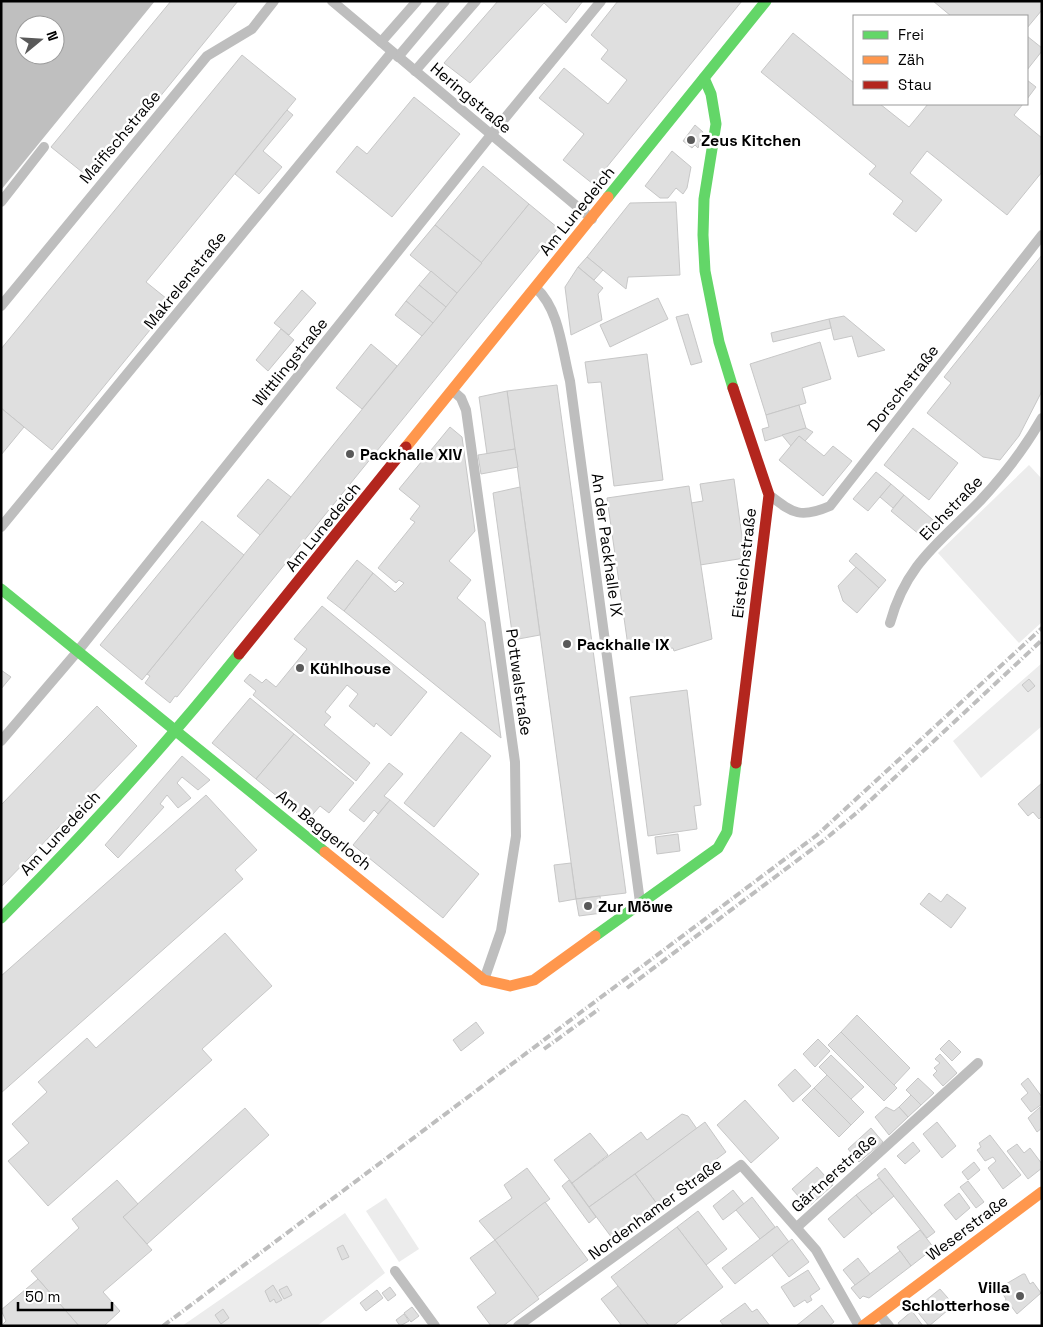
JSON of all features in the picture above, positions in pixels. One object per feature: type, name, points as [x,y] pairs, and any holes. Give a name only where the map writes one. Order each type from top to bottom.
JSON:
[{"type":"street","name":"Maifischstraße","points":[[1,306],[207,56],[252,29],[274,1]]},
{"type":"street","name":"Heringstraße","points":[[332,1],[592,218]]},
{"type":"street","points":[[381,42],[417,1]]},
{"type":"street","name":"Makrelenstraße","points":[[1,527],[395,54],[445,1]]},
{"type":"street","points":[[415,71],[476,1]]},
{"type":"street","name":"Wittlingstraße","points":[[1,741],[77,652],[491,135],[601,1]]},
{"type":"street","name":"Am Lunedeich","points":[[1,918],[62,856],[176,732],[766,1]]},
{"type":"street","name":"Eisteichstraße","points":[[640,902],[718,848],[727,832],[769,495],[762,479],[714,324],[706,277],[704,200],[718,119],[714,96],[704,78]]},
{"type":"street","points":[[1,202],[44,147]]},
{"type":"street","name":"Dorschstraße","points":[[769,495],[793,513],[812,514],[830,506],[1042,235]]},
{"type":"street","name":"An der Packhalle IX","points":[[536,288],[546,297],[552,309],[570,381],[640,902]]},
{"type":"street","name":"Pottwalstraße","points":[[453,391],[461,398],[466,410],[515,762],[516,836],[501,931],[484,980]]},
{"type":"street","name":"Eichstraße","points":[[890,623],[903,586],[915,567],[1001,477],[1042,418]]},
{"type":"street","name":"Am Baggerloch","points":[[1,589],[484,980],[510,986],[534,980],[640,902]]},
{"type":"street","name":"Gärtnerstraße","points":[[859,1326],[816,1250],[797,1227],[978,1063]]},
{"type":"street","name":"Nordenhamer Straße","points":[[518,1326],[741,1165],[797,1227]]},
{"type":"street","name":"Weserstraße","points":[[863,1326],[1042,1192]]},
{"type":"street","points":[[395,1271],[435,1326]]},
{"type":"street","points":[[879,1314],[889,1326]]},
{"type":"shaded area","points":[[1,1],[155,1],[1,190]]},
{"type":"shaded area","points":[[1029,465],[1042,479],[1042,622],[1019,643],[938,553]]},
{"type":"shaded area","points":[[1042,663],[1042,726],[981,778],[953,741]]},
{"type":"shaded area","points":[[386,1198],[419,1249],[399,1262],[366,1211]]},
{"type":"shaded area","points":[[345,1213],[385,1273],[317,1326],[182,1326]]},
{"type":"building","points":[[171,1],[238,1],[92,180],[51,147]]},
{"type":"building","points":[[498,1],[583,1],[566,23],[544,3],[470,83],[444,63]]},
{"type":"building","points":[[618,1],[742,1],[593,184],[563,160],[584,134],[539,98],[564,68],[608,104],[627,80],[601,59],[608,50],[591,35]]},
{"type":"building","points":[[933,1],[1042,1],[1042,10],[1028,27],[1028,15],[950,15]]},
{"type":"building","points":[[793,33],[853,82],[853,105],[881,105],[909,127],[927,105],[1022,105],[1014,115],[1042,138],[1042,172],[1007,215],[927,151],[910,173],[942,200],[916,232],[893,214],[903,201],[869,174],[876,166],[761,72]]},
{"type":"building","points":[[1028,37],[1042,48],[1042,51],[1028,69]]},
{"type":"building","points":[[242,55],[296,99],[146,282],[172,303],[52,450],[1,408],[1,349]]},
{"type":"building","points":[[1028,81],[1036,87],[1028,98]]},
{"type":"building","points":[[414,97],[460,134],[392,217],[336,172],[357,146],[367,154]]},
{"type":"building","points":[[287,110],[293,115],[263,151],[282,167],[259,194],[235,174]]},
{"type":"building","points":[[695,125],[703,132],[698,148],[695,145],[692,148],[683,141]]},
{"type":"building","points":[[672,151],[691,167],[687,188],[683,194],[676,188],[668,198],[660,198],[645,186]]},
{"type":"building","points":[[483,166],[529,204],[482,263],[435,225]]},
{"type":"building","points":[[676,202],[680,275],[628,277],[626,289],[587,257],[630,203]]},
{"type":"building","name":"Packhalle XIV","points":[[529,204],[558,228],[177,697],[175,696],[170,703],[145,683],[150,676],[147,674]]},
{"type":"building","points":[[435,225],[482,263],[457,293],[410,255]]},
{"type":"building","points":[[1042,255],[1042,391],[1019,436],[1000,460],[983,457],[927,413],[951,383],[944,377]]},
{"type":"building","points":[[587,257],[603,270],[594,280],[578,267]]},
{"type":"building","points":[[578,267],[603,288],[598,294],[602,320],[571,335],[565,287]]},
{"type":"building","points":[[431,271],[457,293],[446,307],[419,285]]},
{"type":"building","points":[[419,285],[446,307],[433,323],[406,301]]},
{"type":"building","points":[[302,290],[316,303],[289,335],[274,323]]},
{"type":"building","points":[[658,298],[668,319],[610,347],[600,325]]},
{"type":"building","points":[[406,301],[433,323],[422,336],[395,315]]},
{"type":"building","points":[[688,314],[702,362],[691,365],[676,317]]},
{"type":"building","points":[[844,316],[885,350],[858,357],[852,336],[834,340],[829,319]]},
{"type":"building","points":[[829,319],[831,328],[773,342],[771,333]]},
{"type":"building","points":[[281,329],[294,340],[268,371],[256,360]]},
{"type":"building","points":[[820,342],[831,379],[802,388],[806,403],[766,415],[750,364]]},
{"type":"building","points":[[371,344],[397,366],[362,409],[336,388]]},
{"type":"building","points":[[647,354],[663,480],[614,486],[601,382],[588,383],[585,362]]},
{"type":"building","name":"Packhalle IX","points":[[557,385],[626,893],[576,899],[507,391]]},
{"type":"building","points":[[507,391],[515,449],[487,454],[479,397]]},
{"type":"building","points":[[799,405],[806,428],[765,441],[762,429],[769,427],[766,415]]},
{"type":"building","points":[[1,408],[24,427],[1,455]]},
{"type":"building","points":[[450,427],[462,437],[475,531],[449,561],[471,580],[457,598],[485,622],[501,738],[344,611],[373,573],[395,592],[404,583],[399,580],[396,583],[378,568],[415,522],[410,519],[420,506],[399,489]]},
{"type":"building","points":[[806,428],[813,432],[805,441],[799,436],[791,446],[782,435]]},
{"type":"building","points":[[913,428],[958,463],[929,500],[884,465]]},
{"type":"building","points":[[799,436],[824,456],[833,446],[852,461],[823,496],[779,460]]},
{"type":"building","points":[[515,449],[518,467],[481,474],[478,455]]},
{"type":"building","points":[[876,472],[891,484],[868,511],[853,499]]},
{"type":"building","points":[[268,479],[291,497],[260,535],[237,516]]},
{"type":"building","points":[[734,479],[745,558],[700,565],[691,503],[703,501],[700,484]]},
{"type":"building","points":[[891,484],[904,495],[893,508],[880,497]]},
{"type":"building","points":[[689,486],[712,639],[674,651],[673,648],[656,650],[654,642],[628,646],[607,498]]},
{"type":"building","points":[[520,487],[540,635],[513,640],[493,493]]},
{"type":"building","points":[[904,495],[939,525],[926,540],[891,511]]},
{"type":"building","points":[[202,521],[244,555],[142,680],[100,645]]},
{"type":"building","points":[[856,553],[886,580],[879,588],[849,561]]},
{"type":"building","points":[[357,560],[373,573],[344,611],[327,598]]},
{"type":"building","points":[[856,567],[879,588],[857,613],[843,601],[838,586]]},
{"type":"building","points":[[322,606],[427,692],[391,736],[376,723],[374,727],[349,706],[358,694],[347,685],[325,712],[331,717],[324,725],[370,763],[356,781],[253,695],[256,691],[244,681],[250,674],[262,683],[266,679],[276,687],[307,649],[294,639]]},
{"type":"building","points":[[1,670],[11,677],[1,689]]},
{"type":"building","points":[[1029,679],[1035,686],[1028,692],[1022,685]]},
{"type":"building","points":[[687,690],[701,805],[694,806],[697,829],[648,836],[630,697]]},
{"type":"building","points":[[250,698],[294,734],[256,779],[212,743]]},
{"type":"building","points":[[97,706],[137,746],[1,887],[1,805]]},
{"type":"building","points":[[461,732],[491,756],[434,827],[404,803]]},
{"type":"building","points":[[294,734],[354,783],[329,813],[320,806],[307,821],[256,779]]},
{"type":"building","points":[[182,756],[210,780],[198,790],[182,777],[177,783],[191,798],[178,808],[167,795],[160,804],[164,807],[118,858],[105,845]]},
{"type":"building","points":[[389,763],[403,774],[384,796],[390,800],[378,814],[374,810],[364,822],[349,810]]},
{"type":"building","points":[[1042,783],[1042,816],[1039,819],[1033,812],[1028,816],[1018,804]]},
{"type":"building","points":[[206,795],[257,850],[235,870],[243,879],[1,1093],[1,976]]},
{"type":"building","points":[[390,800],[479,874],[443,918],[353,845]]},
{"type":"building","points":[[678,834],[680,851],[657,854],[655,837]]},
{"type":"building","points":[[571,863],[576,899],[559,902],[554,865]]},
{"type":"building","points":[[929,893],[941,902],[947,894],[966,908],[951,928],[920,904]]},
{"type":"building","points":[[600,896],[602,913],[579,916],[576,899]]},
{"type":"building","points":[[225,933],[272,986],[202,1049],[212,1060],[48,1206],[8,1161],[29,1143],[12,1124],[47,1092],[38,1082],[87,1038],[96,1048]]},
{"type":"building","points":[[857,1015],[910,1068],[894,1085],[841,1032]]},
{"type":"building","points":[[476,1022],[484,1033],[461,1051],[453,1040]]},
{"type":"building","points":[[841,1032],[897,1088],[884,1101],[828,1045]]},
{"type":"building","points":[[818,1039],[830,1051],[815,1067],[803,1054]]},
{"type":"building","points":[[949,1040],[961,1052],[952,1061],[940,1049]]},
{"type":"building","points":[[940,1054],[957,1073],[943,1086],[933,1075],[937,1071],[934,1068],[940,1063],[935,1059]]},
{"type":"building","points":[[831,1055],[864,1087],[851,1099],[819,1067]]},
{"type":"building","points":[[795,1069],[811,1086],[793,1102],[778,1085]]},
{"type":"building","points":[[827,1075],[864,1112],[851,1125],[814,1088]]},
{"type":"building","points":[[918,1078],[934,1093],[921,1105],[906,1090]]},
{"type":"building","points":[[1028,1078],[1042,1097],[1042,1104],[1031,1112],[1021,1099],[1028,1093],[1021,1084]]},
{"type":"building","points":[[814,1088],[851,1125],[839,1137],[802,1100]]},
{"type":"building","points":[[911,1095],[921,1105],[908,1117],[899,1107]]},
{"type":"building","points":[[745,1100],[779,1138],[751,1163],[717,1125]]},
{"type":"building","points":[[886,1107],[894,1111],[899,1107],[908,1117],[889,1135],[875,1117]]},
{"type":"building","points":[[1040,1107],[1042,1128],[1037,1132],[1028,1118]]},
{"type":"building","points":[[245,1108],[269,1135],[147,1244],[123,1217]]},
{"type":"building","points":[[682,1114],[688,1116],[697,1129],[589,1207],[572,1183],[641,1132],[647,1140]]},
{"type":"building","points":[[705,1122],[726,1152],[657,1204],[635,1174]]},
{"type":"building","points":[[937,1122],[956,1146],[942,1158],[923,1134]]},
{"type":"building","points":[[871,1128],[883,1142],[859,1162],[848,1149]]},
{"type":"building","points":[[590,1133],[608,1155],[572,1183],[554,1160]]},
{"type":"building","points":[[990,1135],[1021,1175],[1003,1189],[988,1168],[996,1161],[993,1157],[985,1161],[977,1150],[981,1147],[979,1143]]},
{"type":"building","points":[[913,1142],[920,1151],[905,1164],[897,1156]]},
{"type":"building","points":[[1017,1144],[1024,1153],[1030,1148],[1042,1164],[1042,1168],[1028,1179],[1007,1151]]},
{"type":"building","points":[[974,1162],[980,1170],[968,1180],[962,1172]]},
{"type":"building","points":[[817,1167],[833,1185],[808,1207],[792,1189]]},
{"type":"building","points":[[527,1168],[550,1199],[495,1240],[479,1221],[512,1198],[504,1185]]},
{"type":"building","points":[[885,1168],[935,1232],[927,1238],[877,1175]]},
{"type":"building","points":[[635,1174],[657,1204],[612,1238],[589,1207]]},
{"type":"building","points":[[879,1178],[894,1196],[872,1214],[856,1195]]},
{"type":"building","points":[[117,1180],[138,1204],[123,1217],[152,1250],[103,1292],[120,1311],[104,1326],[79,1326],[31,1271],[79,1228],[72,1219]]},
{"type":"building","points":[[569,1180],[596,1217],[589,1223],[562,1186]]},
{"type":"building","points":[[968,1181],[984,1202],[976,1208],[960,1187]]},
{"type":"building","points":[[733,1190],[744,1204],[723,1220],[713,1206]]},
{"type":"building","points":[[959,1193],[970,1208],[956,1220],[944,1205]]},
{"type":"building","points":[[856,1195],[872,1214],[844,1238],[828,1219]]},
{"type":"building","points":[[752,1197],[775,1227],[760,1239],[736,1210]]},
{"type":"building","points":[[545,1202],[588,1260],[537,1297],[495,1240]]},
{"type":"building","points":[[698,1211],[727,1249],[706,1265],[677,1227]]},
{"type":"building","points":[[777,1226],[789,1242],[735,1284],[722,1268]]},
{"type":"building","points":[[677,1227],[723,1287],[673,1326],[649,1326],[611,1277]]},
{"type":"building","points":[[920,1230],[934,1248],[911,1266],[897,1247]]},
{"type":"building","points":[[792,1239],[809,1262],[789,1277],[772,1255]]},
{"type":"building","points":[[495,1240],[539,1299],[503,1326],[491,1326],[477,1307],[496,1293],[470,1258]]},
{"type":"building","points":[[343,1245],[349,1257],[342,1260],[337,1248]]},
{"type":"building","points":[[900,1251],[911,1266],[869,1298],[863,1296],[860,1299],[851,1288]]},
{"type":"building","points":[[858,1258],[870,1274],[855,1285],[843,1270]]},
{"type":"building","points":[[808,1270],[820,1289],[810,1296],[812,1300],[807,1303],[805,1300],[794,1307],[781,1287]]},
{"type":"building","name":"Villa Schlotterhose","points":[[1025,1274],[1030,1284],[1033,1282],[1041,1293],[1017,1314],[1011,1306],[1006,1307],[1004,1304],[1006,1299],[999,1288]]},
{"type":"building","points":[[38,1279],[79,1326],[1,1326],[6,1321],[1,1310]]},
{"type":"building","points":[[273,1285],[282,1300],[276,1303],[274,1299],[270,1302],[265,1291]]},
{"type":"building","points":[[287,1286],[292,1295],[284,1299],[279,1290]]},
{"type":"building","points":[[618,1286],[649,1326],[622,1326],[601,1299]]},
{"type":"building","points":[[390,1287],[396,1295],[388,1301],[382,1293]]},
{"type":"building","points":[[940,1289],[954,1305],[929,1326],[915,1309]]},
{"type":"building","points":[[377,1290],[383,1298],[366,1311],[360,1303]]},
{"type":"building","points":[[745,1303],[752,1312],[757,1309],[770,1326],[724,1326],[720,1321]]},
{"type":"building","points":[[822,1305],[834,1322],[829,1326],[796,1326]]},
{"type":"building","points":[[412,1307],[419,1316],[411,1322],[404,1313]]},
{"type":"building","points":[[223,1309],[229,1318],[221,1324],[215,1315]]},
{"type":"building","points":[[912,1311],[923,1326],[900,1326],[898,1323]]},
{"type":"building","points":[[404,1314],[409,1321],[400,1326],[396,1320]]},
{"type":"railway","points":[[163,1326],[817,835],[1042,628]]},
{"type":"railway","points":[[627,988],[823,841],[860,810],[1042,640]]},
{"type":"railway","points":[[544,1049],[599,1009]]},
{"type":"traffic: fast","points":[[608,197],[766,1]]},
{"type":"traffic: fast","points":[[704,78],[711,94],[716,124],[704,199],[705,271],[719,342],[733,388]]},
{"type":"traffic: fast","points":[[1,589],[325,852]]},
{"type":"traffic: fast","points":[[1,918],[123,789],[182,723],[239,654]]},
{"type":"traffic: fast","points":[[595,936],[718,848],[727,832],[736,763]]},
{"type":"traffic: slow","points":[[406,447],[608,197]]},
{"type":"traffic: slow","points":[[325,852],[484,980],[510,986],[534,980],[595,936]]},
{"type":"traffic: slow","points":[[863,1326],[1042,1192]]},
{"type":"traffic: jam","points":[[733,388],[769,495],[736,763]]},
{"type":"traffic: jam","points":[[239,654],[406,447]]},
{"type":"place","name":"Zeus Kitchen","points":[[691,140]]},
{"type":"place","name":"Packhalle XIV","points":[[350,454]]},
{"type":"place","name":"Packhalle IX","points":[[567,644]]},
{"type":"place","name":"Kühlhouse","points":[[300,668]]},
{"type":"place","name":"Zur Möwe","points":[[588,906]]},
{"type":"place","name":"Villa Schlotterhose","points":[[1020,1296]]}]
